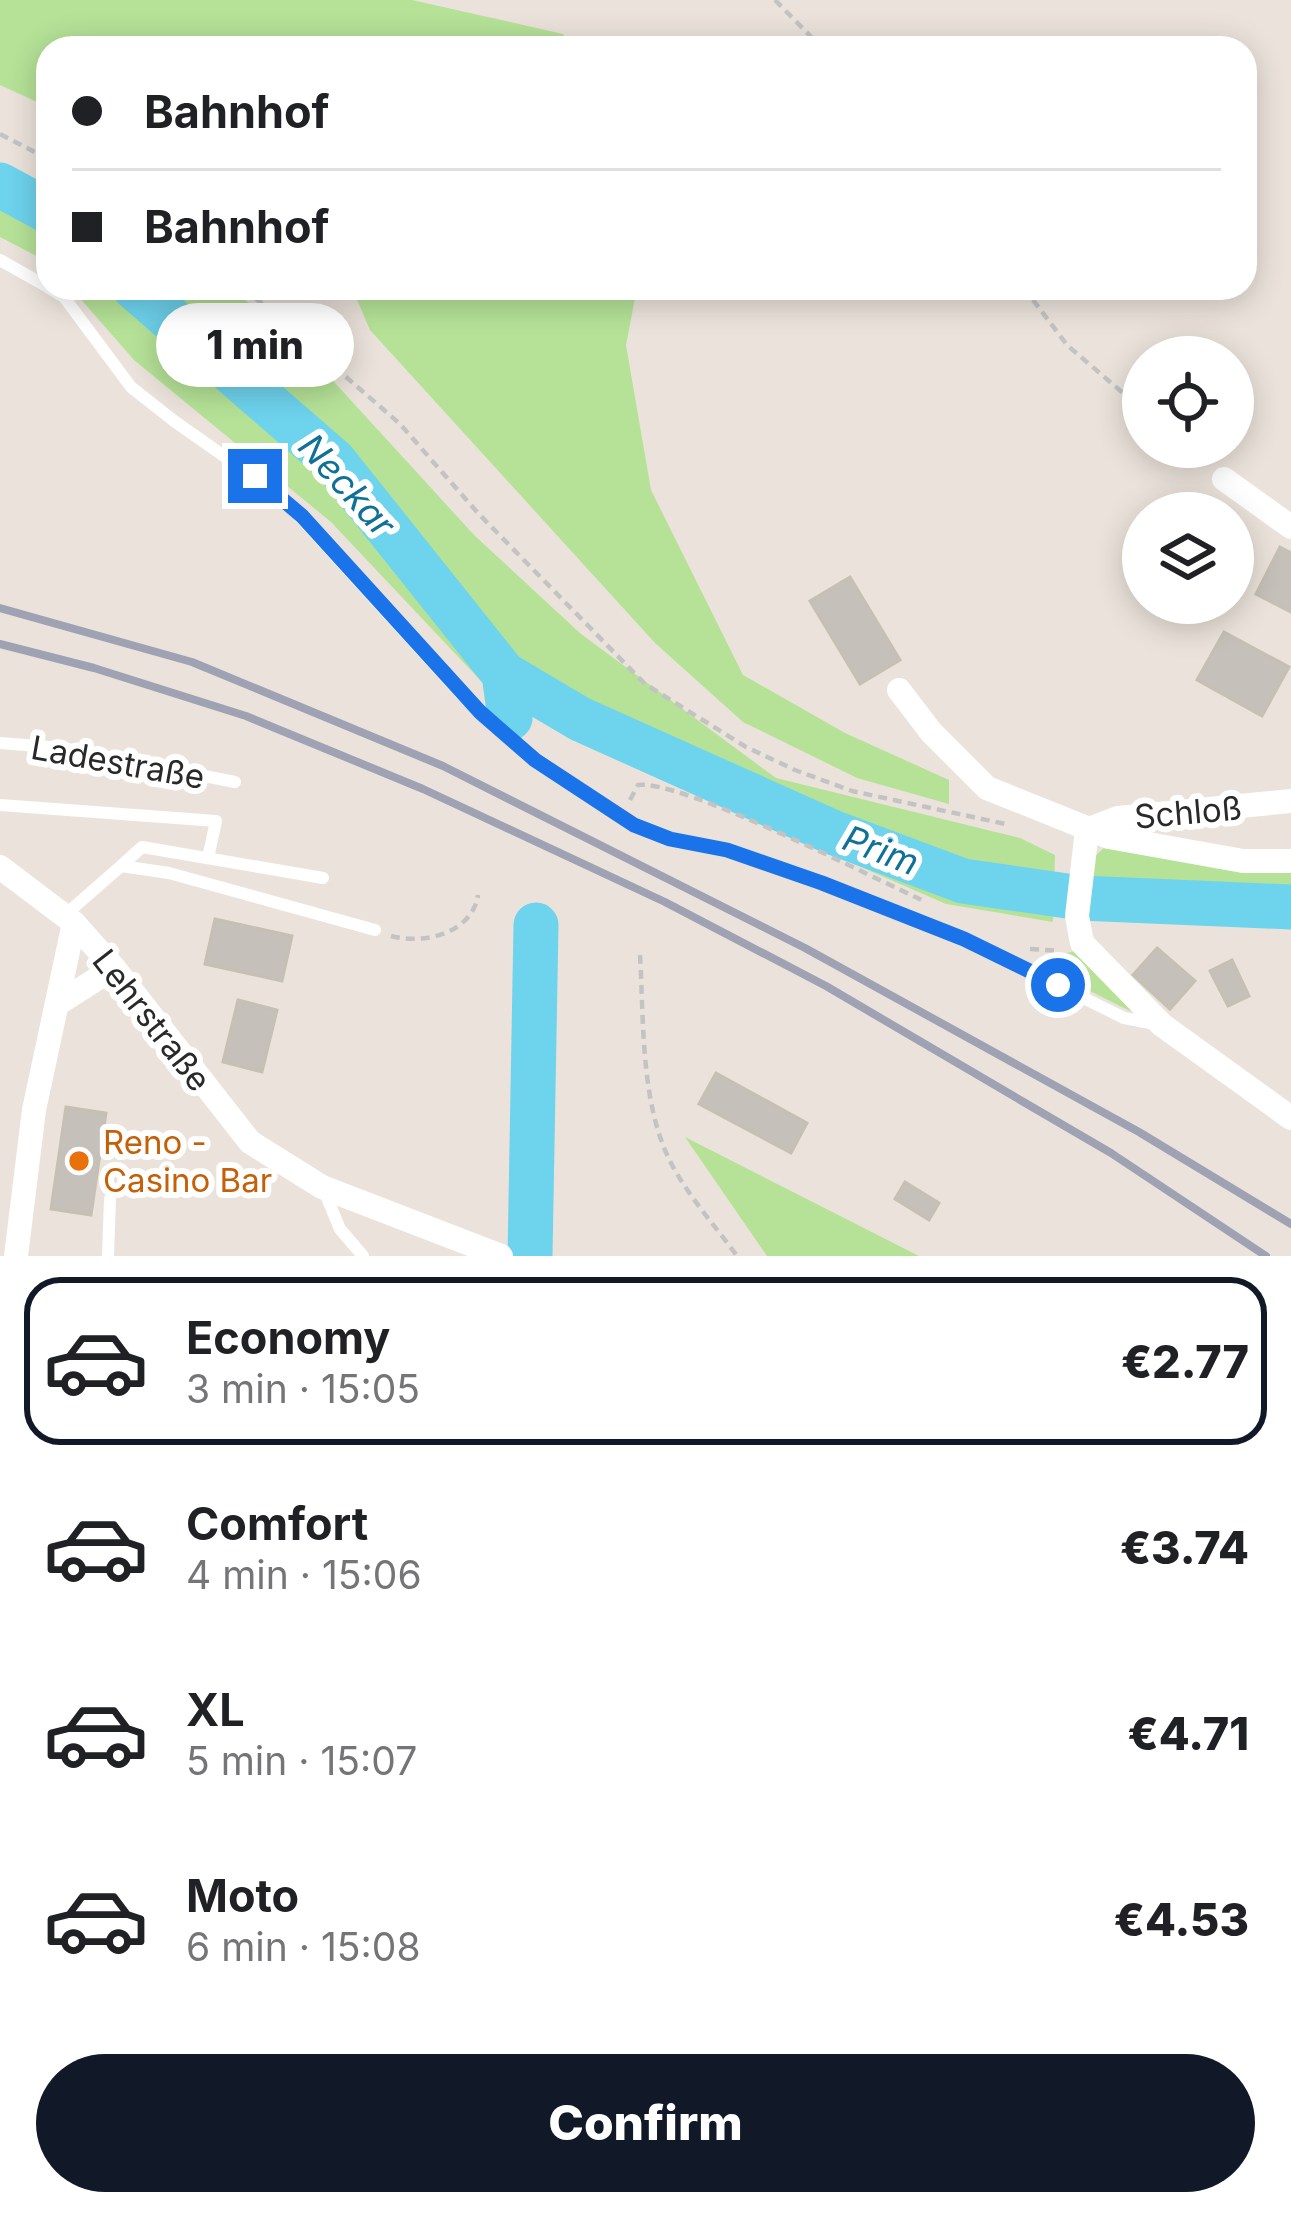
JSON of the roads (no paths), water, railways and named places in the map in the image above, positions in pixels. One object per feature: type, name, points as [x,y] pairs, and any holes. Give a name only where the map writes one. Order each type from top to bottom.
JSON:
[{"type":"street","points":[[1224,479],[1291,527]]},
{"type":"street","points":[[899,690],[931,732],[987,788],[1087,830],[1243,861],[1291,861]]},
{"type":"street","name":"Schloß","points":[[1087,830],[1118,818],[1291,802]]},
{"type":"street","points":[[1087,830],[1077,916],[1082,943],[1162,1025],[1291,1118]]},
{"type":"street","name":"Lehrstraße","points":[[0,867],[69,919],[114,968],[250,1142],[322,1187],[490,1252]]},
{"type":"street","points":[[16,1256],[34,1110],[59,1003],[69,919]]},
{"type":"street","points":[[59,1003],[114,968]]},
{"type":"lane","points":[[0,260],[36,281]]},
{"type":"lane","points":[[66,300],[131,387],[281,496],[460,693],[535,760],[634,825],[822,883],[964,939],[1124,1018],[1162,1025]]},
{"type":"lane","name":"Ladestraße","points":[[0,743],[62,748],[235,782]]},
{"type":"lane","name":"Ladestraße","points":[[0,805],[216,821],[208,858]]},
{"type":"lane","points":[[69,919],[142,847],[323,878]]},
{"type":"lane","points":[[122,866],[169,873],[375,930]]},
{"type":"lane","points":[[322,1187],[340,1229],[363,1256]]},
{"type":"lane","points":[[108,1256],[110,1199]]},
{"type":"waterway","name":"Neckar","points":[[0,185],[36,204]]},
{"type":"waterway","name":"Neckar","points":[[149,300],[334,461],[504,674],[510,718]]},
{"type":"waterway","name":"Prim","points":[[504,674],[580,719],[832,832],[963,881],[1081,898],[1291,907]]},
{"type":"waterway","name":"Neckar","points":[[530,1256],[536,925]]},
{"type":"railway","points":[[0,608],[192,662],[443,766],[805,948],[1139,1132],[1291,1224]]},
{"type":"railway","points":[[0,644],[246,716],[423,789],[665,902],[826,986],[1111,1153],[1266,1256]]},
{"type":"place","name":"Reno - Casino Bar","points":[[79,1161]]}]
